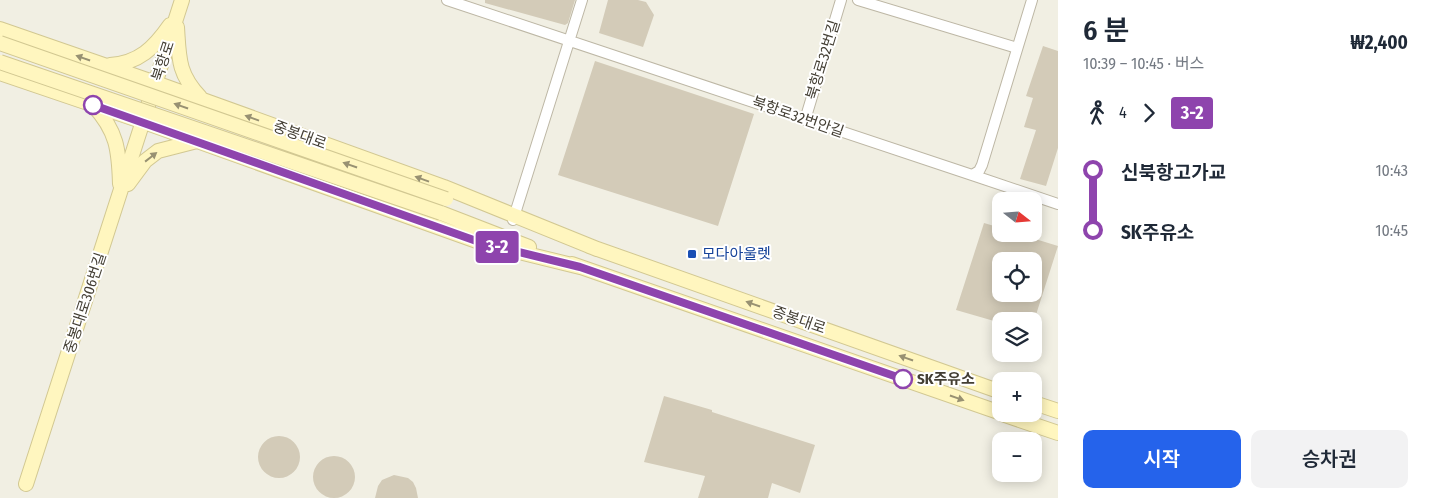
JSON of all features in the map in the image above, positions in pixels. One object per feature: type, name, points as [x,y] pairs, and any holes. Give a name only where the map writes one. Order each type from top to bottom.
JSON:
[{"type":"main road","name":"북항로","points":[[144,122],[182,0]]},
{"type":"main road","points":[[106,66],[124,64],[136,59],[156,44],[177,17]]},
{"type":"main road","points":[[177,17],[178,49],[183,76],[202,99]]},
{"type":"main road","name":"중봉대로","points":[[0,29],[202,99],[444,187],[513,217],[597,249],[992,389]]},
{"type":"main road","name":"중봉대로","points":[[0,43],[446,199],[513,217]]},
{"type":"main road","name":"중봉대로","points":[[0,62],[441,213],[580,267],[992,411]]},
{"type":"main road","name":"중봉대로","points":[[0,73],[144,122],[482,243],[580,267]]},
{"type":"main road","points":[[93,105],[105,118],[116,140],[120,194]]},
{"type":"main road","name":"중봉대로306번길","points":[[26,484],[144,122]]},
{"type":"main road","points":[[120,194],[145,161],[158,151],[197,141]]},
{"type":"main road","points":[[1042,406],[1058,411]]},
{"type":"main road","name":"중봉대로","points":[[1026,422],[1058,433]]},
{"type":"street","name":"북항로32번안길","points":[[448,0],[1058,204]]},
{"type":"street","points":[[513,217],[582,0]]},
{"type":"street","name":"북항로32번길","points":[[804,120],[840,0]]},
{"type":"street","points":[[858,0],[1017,48]]},
{"type":"street","points":[[972,175],[979,171],[982,165],[1032,0]]},
{"type":"building","points":[[485,0],[575,0],[568,23],[565,25],[485,3]]},
{"type":"building","points":[[608,0],[638,0],[646,2],[654,15],[643,47],[599,33]]},
{"type":"building","points":[[1043,46],[1058,51],[1058,148],[1046,186],[1020,179],[1036,130],[1024,127],[1033,98],[1026,96]]},
{"type":"building","points":[[595,61],[754,114],[718,226],[558,175]]},
{"type":"building","points":[[984,223],[992,225],[992,242],[1042,241],[1058,246],[1042,296],[1042,252],[992,252],[992,302],[1040,302],[1037,312],[992,312],[992,320],[956,310]]},
{"type":"building","points":[[664,396],[815,445],[800,493],[772,483],[768,498],[698,498],[705,476],[644,462]]},
{"type":"building","points":[[283,436],[291,439],[297,445],[300,457],[297,469],[291,475],[275,478],[267,475],[261,469],[258,453],[261,445],[267,439]]},
{"type":"building","points":[[338,456],[346,459],[352,465],[355,477],[352,489],[346,495],[330,498],[322,495],[316,489],[313,473],[316,465],[322,459]]},
{"type":"building","points":[[394,475],[408,478],[413,482],[418,498],[375,498],[378,486],[382,480]]},
{"type":"bus line","name":"3-2","points":[[93,105],[482,243],[580,267],[903,379]]},
{"type":"place","name":"모다아울렛","points":[[692,254]]},
{"type":"place","name":"SK주유소","points":[[903,379]]}]
